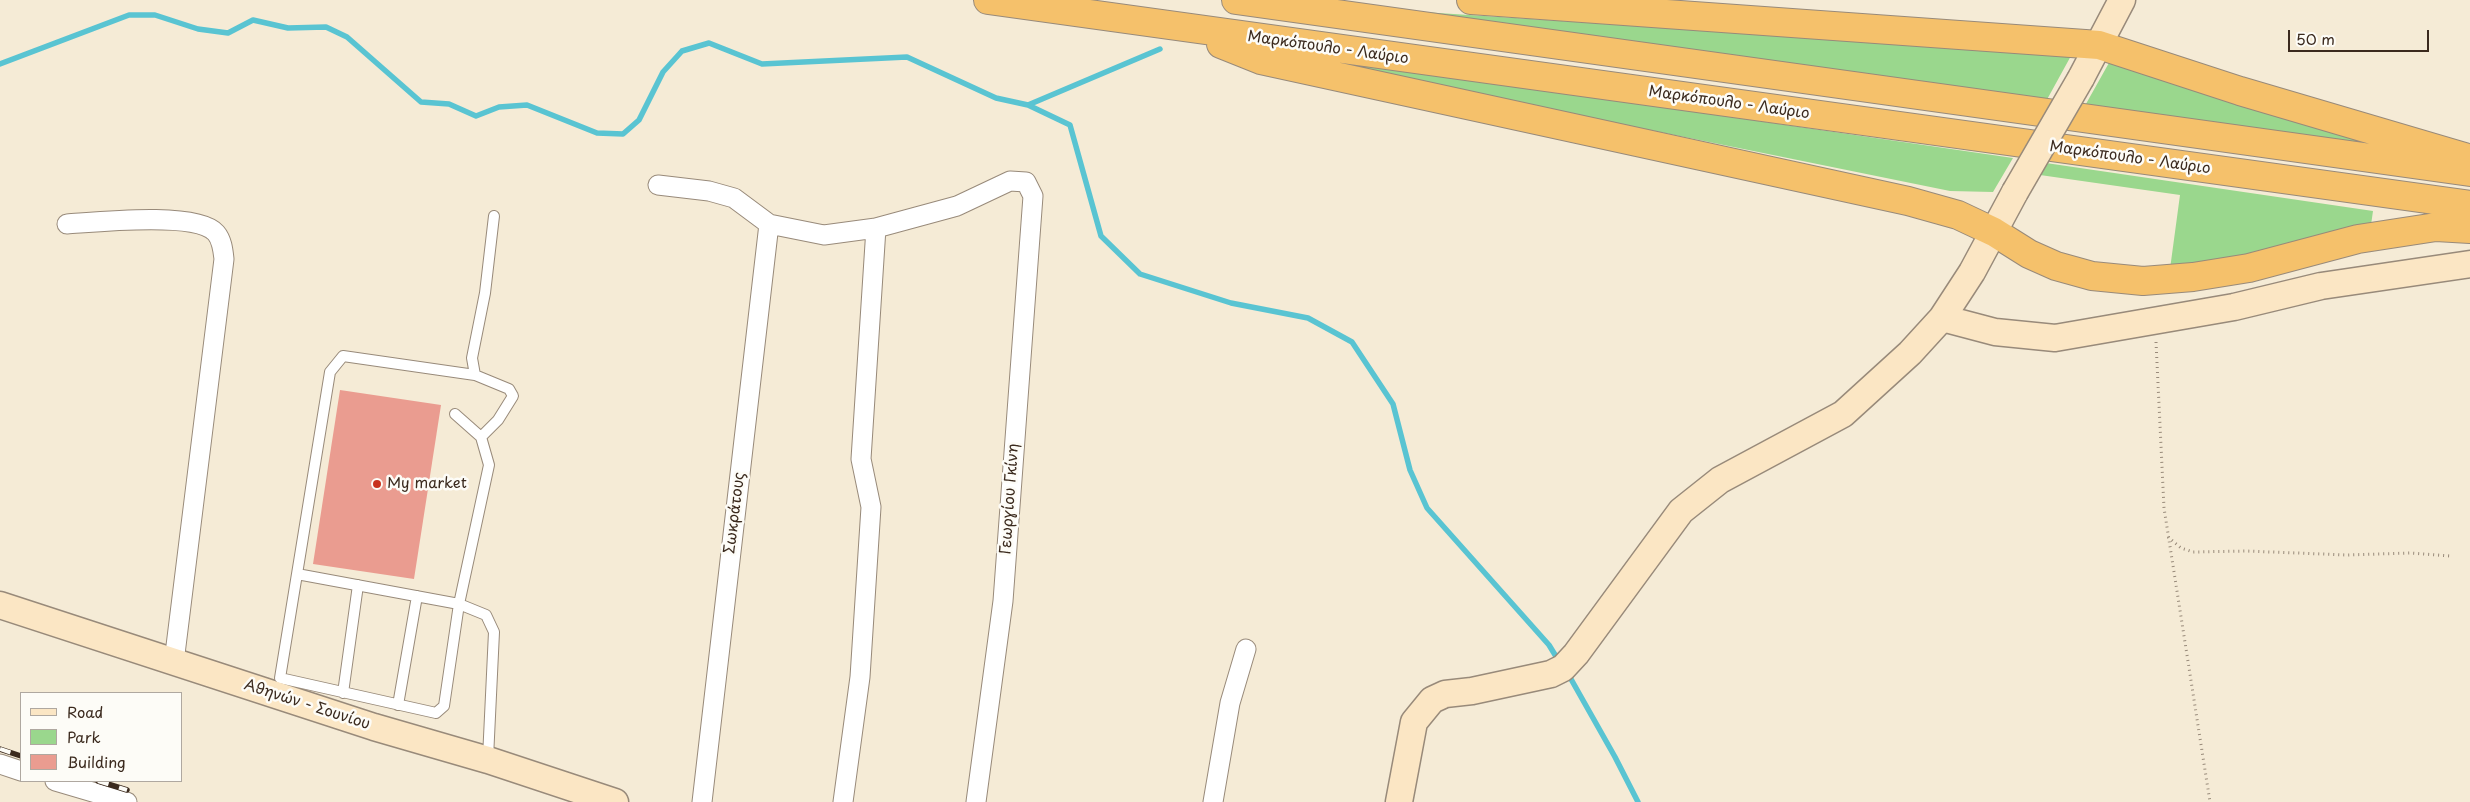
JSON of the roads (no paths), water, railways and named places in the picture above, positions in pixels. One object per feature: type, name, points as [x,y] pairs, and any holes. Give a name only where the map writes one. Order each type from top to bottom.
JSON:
[{"type":"highway","name":"Μαρκόπουλο - Λαύριο","points":[[988,0],[2470,205]]},
{"type":"highway","points":[[1236,0],[2470,172]]},
{"type":"highway","points":[[1471,0],[2099,45],[2240,91],[2470,159]]},
{"type":"highway","points":[[1180,28],[1261,60],[1908,201],[1958,215],[1994,232],[2028,254],[2056,266],[2092,276],[2143,282],[2193,277],[2249,268],[2358,239],[2436,227],[2470,229]]},
{"type":"main road","points":[[1399,802],[1414,722],[1432,700],[1445,694],[1472,691],[1550,674],[1562,668],[1576,654],[1681,511],[1720,480],[1843,414],[1910,353],[1942,318],[1972,272],[2015,192],[2081,78],[2122,0]]},
{"type":"main road","points":[[1942,318],[1995,332],[2055,338],[2234,307],[2321,286],[2470,264]]},
{"type":"main road","name":"Αθηνών - Σουνίου","points":[[0,604],[174,662],[373,712],[488,760],[604,800]]},
{"type":"street","name":"Γεωργίου Γκίνη","points":[[876,228],[957,206],[1010,181],[1026,182],[1033,196],[1003,601],[976,802]]},
{"type":"street","points":[[658,186],[710,191],[734,198],[769,224],[824,234],[876,228],[861,459],[871,507],[860,677],[843,802]]},
{"type":"street","points":[[67,224],[133,219],[191,222],[205,225],[216,233],[222,245],[224,259],[174,662]]},
{"type":"street","name":"Σωκράτους","points":[[702,802],[769,224]]},
{"type":"street","points":[[1213,802],[1230,703],[1246,649]]},
{"type":"street","points":[[0,764],[20,771]]},
{"type":"street","points":[[58,782],[127,802]]},
{"type":"lane","points":[[475,375],[472,358],[485,293],[494,216]]},
{"type":"lane","points":[[455,414],[481,437],[489,465],[460,604],[444,706],[436,713],[398,706],[373,712],[343,693],[320,698],[280,678],[330,372],[343,356],[475,375],[509,389],[513,396],[498,420],[481,437]]},
{"type":"lane","points":[[297,574],[460,604],[486,615],[494,632],[488,760]]},
{"type":"lane","points":[[343,693],[358,585]]},
{"type":"lane","points":[[398,706],[417,596]]},
{"type":"waterway","points":[[0,64],[129,15],[155,15],[198,29],[228,33],[253,20],[288,28],[326,27],[347,37],[421,102],[449,104],[476,116],[499,107],[527,105],[597,133],[623,134],[639,120],[663,72],[682,51],[709,43],[762,64],[907,57],[996,98],[1028,105],[1160,49]]},
{"type":"waterway","points":[[1028,105],[1070,125],[1101,236],[1140,274],[1231,303],[1308,318],[1352,342],[1393,404],[1410,470],[1427,508],[1549,645],[1560,663]]},
{"type":"waterway","points":[[1567,672],[1638,802]]},
{"type":"railway","points":[[0,749],[20,756]]},
{"type":"railway","points":[[101,782],[127,790]]},
{"type":"place","name":"My market","points":[[377,484]]}]
